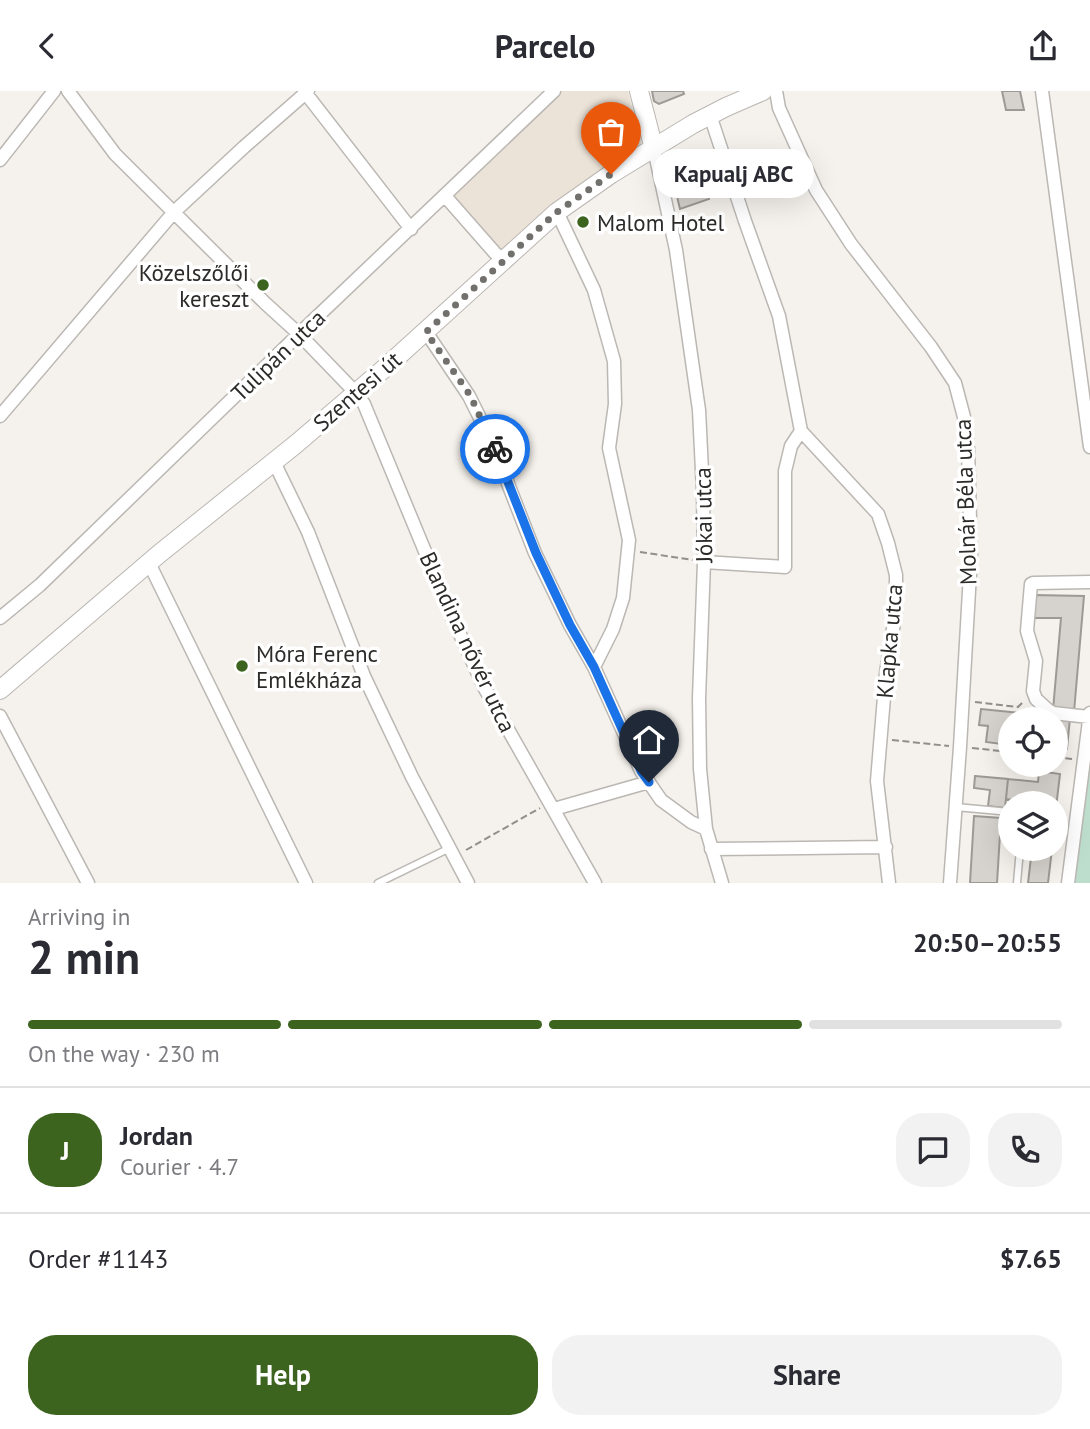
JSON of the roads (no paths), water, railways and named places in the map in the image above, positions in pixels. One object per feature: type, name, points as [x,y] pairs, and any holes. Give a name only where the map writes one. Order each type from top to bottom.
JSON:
[{"type":"street","points":[[0,160],[54,91]]},
{"type":"street","name":"Blandina nővér utca","points":[[68,91],[115,154],[299,334],[364,404],[484,687],[596,883]]},
{"type":"street","name":"Tulipán utca","points":[[0,618],[50,575],[554,91]]},
{"type":"street","points":[[639,91],[654,149]]},
{"type":"street","name":"Szentesi út","points":[[0,690],[356,393],[557,212],[611,174],[710,115],[763,91]]},
{"type":"street","name":"Molnár Béla utca","points":[[776,91],[779,108],[816,190],[851,244],[931,347],[955,383],[964,417],[968,449],[971,556],[950,883]]},
{"type":"street","points":[[1042,91],[1090,447]]},
{"type":"street","points":[[0,416],[174,212],[306,92],[411,229]]},
{"type":"street","points":[[704,562],[785,567],[785,471],[791,446],[801,431],[779,316],[710,115]]},
{"type":"street","name":"Jókai utca","points":[[654,149],[676,250],[699,410],[704,562],[699,698],[700,769],[706,829],[722,883]]},
{"type":"street","points":[[445,196],[503,259]]},
{"type":"street","points":[[557,212],[594,290],[614,361],[615,404],[609,448],[629,540],[623,598],[613,629],[594,667]]},
{"type":"street","points":[[426,332],[470,395],[536,553],[570,625],[594,667],[641,771],[661,800],[691,822],[706,829]]},
{"type":"street","name":"Klapka utca","points":[[801,431],[878,514],[896,575],[896,610],[886,673],[877,781],[889,883]]},
{"type":"street","points":[[274,462],[308,532],[364,676],[412,777],[468,883]]},
{"type":"street","points":[[149,563],[306,883]]},
{"type":"street","points":[[1068,883],[1090,715],[1053,713],[1036,699],[1033,691],[1036,661],[1027,631],[1031,584],[1090,582]]},
{"type":"street","points":[[0,716],[88,883]]},
{"type":"street","points":[[552,806],[649,782]]},
{"type":"street","points":[[711,849],[886,847]]},
{"type":"lane","points":[[956,807],[998,811]]},
{"type":"lane","points":[[378,883],[452,852]]},
{"type":"lane","points":[[1017,883],[1019,861]]},
{"type":"place","name":"Kapualj ABC","points":[[611,174]]},
{"type":"place","name":"Malom Hotel","points":[[583,222]]},
{"type":"place","name":"Közelszőlői kereszt","points":[[263,285]]},
{"type":"place","name":"Móra Ferenc Emlékháza","points":[[242,666]]}]
